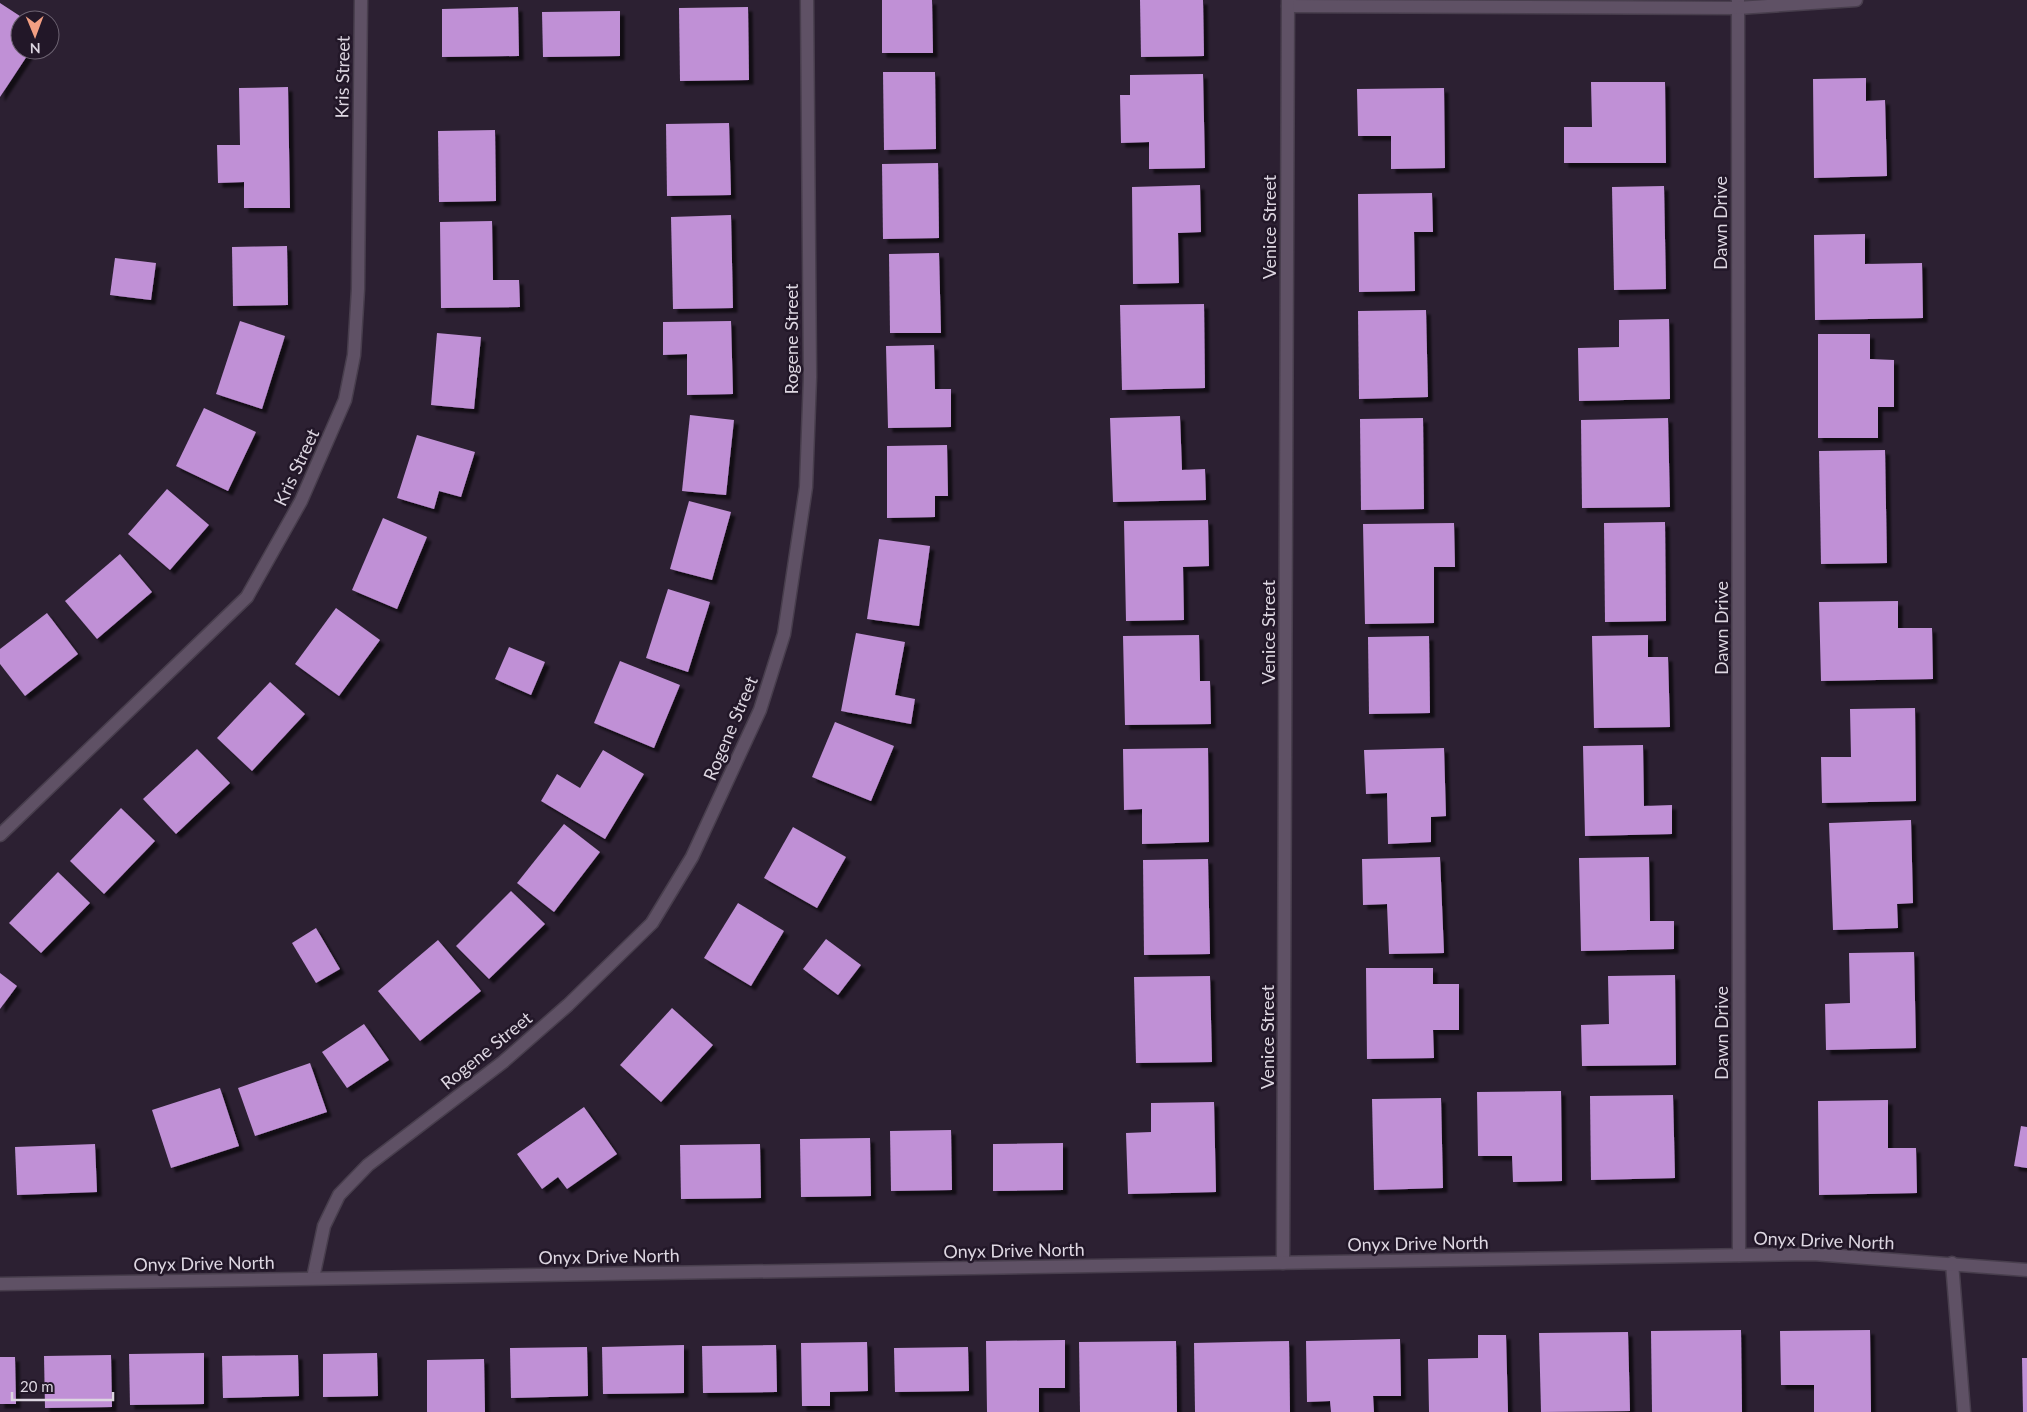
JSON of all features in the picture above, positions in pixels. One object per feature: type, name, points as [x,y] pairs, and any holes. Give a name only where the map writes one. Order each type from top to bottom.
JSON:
[{"type":"street","name":"Kris Street","points":[[0,835],[247,598],[301,502],[345,400],[354,355],[358,288],[361,0]]},
{"type":"street","name":"Rogene Street","points":[[313,1278],[324,1226],[339,1195],[368,1165],[503,1062],[568,1005],[652,923],[692,857],[760,710],[784,634],[806,487],[810,377],[807,0]]},
{"type":"street","points":[[1288,3],[1738,4],[1856,0]]},
{"type":"street","name":"Venice Street","points":[[1283,1263],[1288,3]]},
{"type":"street","name":"Dawn Drive","points":[[1738,4],[1739,1255]]},
{"type":"street","name":"Onyx Drive North","points":[[0,1284],[1813,1254],[2027,1270]]},
{"type":"street","points":[[1952,1263],[1964,1412]]},
{"type":"building","points":[[882,0],[932,0],[933,53],[882,53]]},
{"type":"building","points":[[1140,0],[1203,0],[1204,56],[1141,57]]},
{"type":"building","points":[[0,3],[11,10],[10,60],[24,60],[0,97]]},
{"type":"building","points":[[518,7],[519,56],[442,57],[442,9]]},
{"type":"building","points":[[748,7],[749,80],[680,81],[679,8]]},
{"type":"building","points":[[620,11],[620,56],[543,57],[542,12]]},
{"type":"building","points":[[883,72],[935,72],[936,149],[884,150]]},
{"type":"building","points":[[1203,74],[1205,168],[1149,169],[1149,142],[1121,143],[1120,95],[1130,95],[1130,75]]},
{"type":"building","points":[[1866,78],[1866,101],[1885,100],[1887,176],[1814,178],[1813,79]]},
{"type":"building","points":[[1591,82],[1665,82],[1666,163],[1564,163],[1564,127],[1592,127]]},
{"type":"building","points":[[288,87],[290,208],[244,208],[244,182],[218,183],[217,145],[240,145],[239,88]]},
{"type":"building","points":[[1444,88],[1445,168],[1391,169],[1391,136],[1358,136],[1357,89]]},
{"type":"building","points":[[729,123],[731,195],[667,196],[666,124]]},
{"type":"building","points":[[495,130],[496,201],[439,202],[438,131]]},
{"type":"building","points":[[938,163],[939,238],[883,239],[882,164]]},
{"type":"building","points":[[1200,185],[1201,232],[1178,233],[1179,283],[1133,284],[1132,187]]},
{"type":"building","points":[[1664,186],[1666,289],[1614,290],[1612,187]]},
{"type":"building","points":[[1432,193],[1433,232],[1414,232],[1415,291],[1359,292],[1358,194]]},
{"type":"building","points":[[731,215],[733,308],[673,309],[671,217]]},
{"type":"building","points":[[492,221],[493,280],[519,280],[520,307],[441,308],[440,222]]},
{"type":"building","points":[[1865,234],[1865,264],[1922,263],[1923,318],[1815,320],[1814,235]]},
{"type":"building","points":[[287,246],[288,305],[233,306],[232,247]]},
{"type":"building","points":[[939,253],[941,333],[890,333],[889,254]]},
{"type":"building","points":[[115,258],[156,263],[151,300],[110,295]]},
{"type":"building","points":[[1204,304],[1205,388],[1122,390],[1120,305]]},
{"type":"building","points":[[1426,310],[1428,397],[1359,399],[1358,311]]},
{"type":"building","points":[[1669,319],[1670,399],[1579,401],[1578,348],[1619,347],[1619,320]]},
{"type":"building","points":[[240,321],[285,336],[262,409],[216,394]]},
{"type":"building","points":[[731,321],[733,394],[687,395],[687,354],[663,355],[663,322]]},
{"type":"building","points":[[437,333],[481,337],[474,409],[431,405]]},
{"type":"building","points":[[1818,334],[1870,334],[1870,359],[1894,360],[1894,407],[1878,407],[1878,438],[1818,438]]},
{"type":"building","points":[[934,345],[935,389],[951,389],[951,427],[888,428],[886,346]]},
{"type":"building","points":[[204,408],[256,432],[228,491],[176,466]]},
{"type":"building","points":[[690,415],[734,420],[726,495],[682,491]]},
{"type":"building","points":[[1180,416],[1182,470],[1205,469],[1206,500],[1113,502],[1110,418]]},
{"type":"building","points":[[1423,418],[1424,509],[1361,510],[1360,419]]},
{"type":"building","points":[[1668,418],[1670,507],[1582,508],[1581,420]]},
{"type":"building","points":[[417,435],[475,452],[461,497],[439,491],[434,509],[397,498]]},
{"type":"building","points":[[947,445],[948,496],[935,496],[935,517],[887,518],[887,446]]},
{"type":"building","points":[[1885,450],[1887,563],[1821,564],[1819,451]]},
{"type":"building","points":[[167,489],[209,525],[170,570],[128,534]]},
{"type":"building","points":[[689,501],[731,512],[712,580],[670,569]]},
{"type":"building","points":[[383,518],[427,537],[397,609],[352,590]]},
{"type":"building","points":[[1208,520],[1209,566],[1183,567],[1184,620],[1126,621],[1124,521]]},
{"type":"building","points":[[1665,522],[1666,621],[1605,622],[1604,523]]},
{"type":"building","points":[[1454,523],[1455,567],[1434,567],[1434,623],[1365,624],[1363,524]]},
{"type":"building","points":[[879,539],[930,546],[919,626],[867,619]]},
{"type":"building","points":[[120,554],[152,592],[97,639],[65,601]]},
{"type":"building","points":[[668,589],[710,602],[688,672],[646,658]]},
{"type":"building","points":[[1898,601],[1898,628],[1932,628],[1933,679],[1821,681],[1819,602]]},
{"type":"building","points":[[336,608],[380,640],[339,696],[295,664]]},
{"type":"building","points":[[47,613],[78,654],[25,696],[0,664],[0,649]]},
{"type":"building","points":[[856,633],[905,642],[895,695],[915,699],[911,724],[841,711]]},
{"type":"building","points":[[1199,635],[1200,681],[1210,681],[1211,724],[1125,725],[1123,636]]},
{"type":"building","points":[[1648,635],[1648,657],[1668,657],[1670,727],[1594,728],[1592,636]]},
{"type":"building","points":[[1429,636],[1430,713],[1369,714],[1368,637]]},
{"type":"building","points":[[509,647],[545,662],[531,695],[495,679]]},
{"type":"building","points":[[620,661],[680,685],[654,748],[594,723]]},
{"type":"building","points":[[270,682],[305,714],[252,771],[217,738]]},
{"type":"building","points":[[1915,708],[1916,801],[1822,803],[1821,757],[1851,757],[1850,709]]},
{"type":"building","points":[[835,722],[894,746],[871,801],[812,777]]},
{"type":"building","points":[[1643,745],[1644,806],[1672,805],[1672,834],[1585,836],[1583,746]]},
{"type":"building","points":[[1208,748],[1209,842],[1142,844],[1142,809],[1124,810],[1123,749]]},
{"type":"building","points":[[1444,748],[1446,816],[1431,817],[1431,842],[1388,844],[1387,793],[1366,794],[1364,750]]},
{"type":"building","points":[[197,749],[230,783],[176,834],[143,799]]},
{"type":"building","points":[[603,750],[644,774],[605,839],[541,801],[557,774],[580,788]]},
{"type":"building","points":[[121,808],[155,841],[104,894],[70,861]]},
{"type":"building","points":[[1911,820],[1913,903],[1897,904],[1898,928],[1833,930],[1829,823]]},
{"type":"building","points":[[564,824],[600,852],[554,912],[517,883]]},
{"type":"building","points":[[793,827],[846,857],[817,908],[764,878]]},
{"type":"building","points":[[1440,857],[1444,953],[1389,954],[1387,904],[1363,905],[1362,859]]},
{"type":"building","points":[[1649,857],[1650,921],[1674,921],[1674,949],[1581,951],[1579,858]]},
{"type":"building","points":[[1208,859],[1210,954],[1144,955],[1143,860]]},
{"type":"building","points":[[58,872],[90,903],[41,953],[9,923]]},
{"type":"building","points":[[511,891],[545,924],[489,979],[456,946]]},
{"type":"building","points":[[738,903],[784,931],[751,986],[704,958]]},
{"type":"building","points":[[316,928],[340,969],[316,983],[292,943]]},
{"type":"building","points":[[826,939],[861,965],[838,995],[803,969]]},
{"type":"building","points":[[438,940],[481,991],[420,1041],[378,991]]},
{"type":"building","points":[[1914,952],[1916,1048],[1826,1050],[1825,1004],[1850,1003],[1849,953]]},
{"type":"building","points":[[1366,968],[1433,968],[1433,984],[1459,984],[1459,1030],[1433,1030],[1434,1058],[1367,1059]]},
{"type":"building","points":[[0,973],[17,986],[0,1009]]},
{"type":"building","points":[[1675,975],[1676,1065],[1582,1066],[1581,1025],[1609,1024],[1608,976]]},
{"type":"building","points":[[1210,976],[1212,1062],[1136,1063],[1134,977]]},
{"type":"building","points":[[672,1008],[713,1045],[661,1102],[620,1065]]},
{"type":"building","points":[[364,1024],[389,1060],[347,1088],[322,1052]]},
{"type":"building","points":[[310,1063],[327,1112],[255,1136],[238,1088]]},
{"type":"building","points":[[220,1088],[239,1146],[171,1168],[152,1110]]},
{"type":"building","points":[[1561,1091],[1562,1181],[1513,1182],[1512,1156],[1478,1156],[1477,1092]]},
{"type":"building","points":[[1673,1095],[1675,1178],[1591,1180],[1590,1096]]},
{"type":"building","points":[[1441,1098],[1443,1188],[1374,1190],[1372,1099]]},
{"type":"building","points":[[1888,1100],[1888,1148],[1916,1148],[1917,1193],[1819,1195],[1818,1101]]},
{"type":"building","points":[[1214,1102],[1216,1192],[1128,1194],[1126,1133],[1151,1132],[1151,1103]]},
{"type":"building","points":[[584,1107],[617,1154],[567,1189],[558,1177],[542,1189],[517,1154]]},
{"type":"building","points":[[2021,1126],[2027,1127],[2027,1168],[2014,1166]]},
{"type":"building","points":[[951,1130],[952,1190],[891,1191],[890,1131]]},
{"type":"building","points":[[870,1138],[871,1196],[801,1197],[800,1139]]},
{"type":"building","points":[[1063,1143],[1063,1190],[993,1191],[993,1144]]},
{"type":"building","points":[[95,1144],[97,1192],[17,1195],[15,1147]]},
{"type":"building","points":[[760,1144],[761,1198],[681,1199],[680,1145]]},
{"type":"building","points":[[1741,1330],[1742,1412],[1652,1412],[1651,1331]]},
{"type":"building","points":[[1870,1330],[1871,1412],[1814,1412],[1814,1385],[1781,1385],[1780,1331]]},
{"type":"building","points":[[1628,1332],[1630,1411],[1541,1412],[1539,1333]]},
{"type":"building","points":[[1478,1335],[1506,1335],[1508,1412],[1429,1412],[1428,1359],[1478,1358]]},
{"type":"building","points":[[1400,1339],[1401,1396],[1373,1396],[1374,1412],[1331,1412],[1330,1401],[1307,1402],[1306,1341]]},
{"type":"building","points":[[1065,1340],[1065,1388],[1039,1388],[1039,1412],[987,1412],[986,1341]]},
{"type":"building","points":[[1176,1341],[1177,1412],[1080,1412],[1079,1342]]},
{"type":"building","points":[[1289,1341],[1290,1412],[1195,1412],[1194,1343]]},
{"type":"building","points":[[867,1342],[868,1391],[830,1392],[830,1406],[802,1406],[801,1343]]},
{"type":"building","points":[[684,1345],[684,1393],[603,1394],[602,1347]]},
{"type":"building","points":[[776,1345],[777,1392],[703,1393],[702,1346]]},
{"type":"building","points":[[587,1347],[588,1396],[511,1398],[510,1348]]},
{"type":"building","points":[[968,1347],[969,1391],[895,1392],[894,1348]]},
{"type":"building","points":[[204,1353],[204,1404],[130,1405],[129,1354]]},
{"type":"building","points":[[377,1353],[378,1396],[323,1397],[323,1354]]},
{"type":"building","points":[[111,1355],[112,1407],[45,1408],[44,1356]]},
{"type":"building","points":[[298,1355],[299,1396],[223,1398],[222,1356]]},
{"type":"building","points":[[0,1357],[15,1357],[16,1404],[0,1404]]},
{"type":"building","points":[[2022,1358],[2027,1358],[2027,1412],[2023,1412]]},
{"type":"building","points":[[484,1359],[485,1412],[427,1412],[427,1360]]}]
